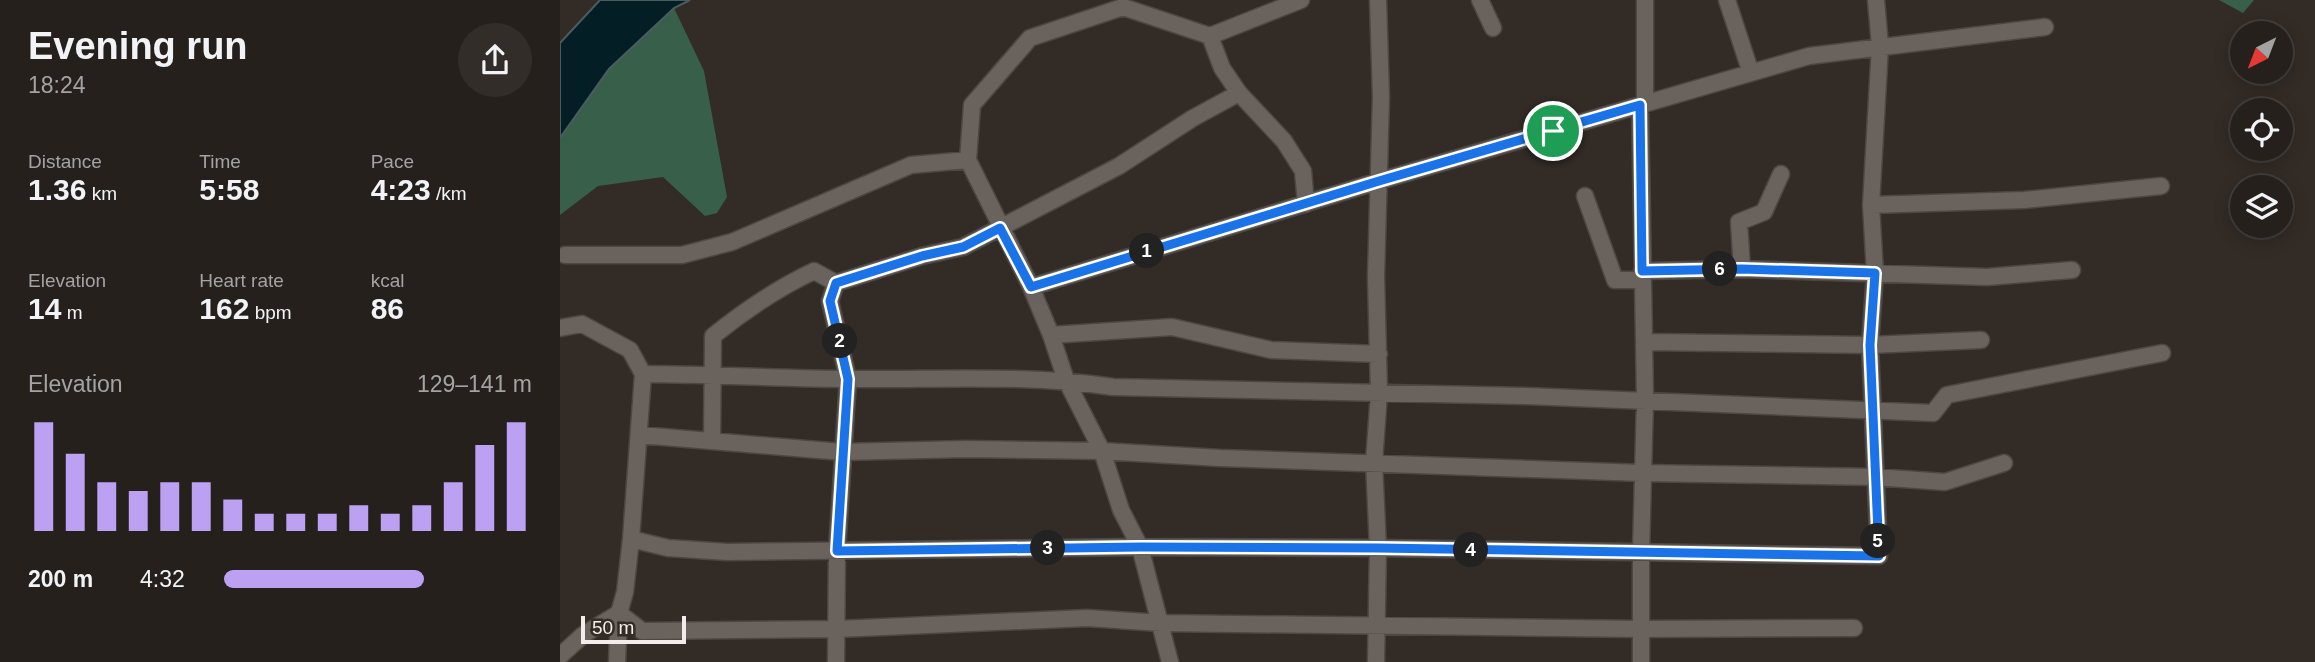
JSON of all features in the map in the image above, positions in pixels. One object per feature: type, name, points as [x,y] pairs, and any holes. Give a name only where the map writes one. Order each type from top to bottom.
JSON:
[{"type":"street","points":[[1140,0],[1030,38],[972,105],[968,160],[1031,287],[1066,380],[1102,451],[1121,510],[1140,547],[1170,662]]},
{"type":"street","points":[[1123,7],[1210,36],[1301,0]]},
{"type":"street","points":[[1376,662],[1378,548],[1374,462],[1379,393],[1376,277],[1381,97],[1378,0]]},
{"type":"street","points":[[1480,0],[1493,28]]},
{"type":"street","points":[[1641,662],[1645,399],[1642,275],[1645,0]]},
{"type":"street","points":[[1727,0],[1751,73]]},
{"type":"street","points":[[631,539],[668,548],[727,552],[1140,547],[1879,556],[1870,345],[1875,273],[1871,205],[1880,46],[1876,0]]},
{"type":"street","points":[[1031,287],[1379,181],[1809,56],[2045,27]]},
{"type":"street","points":[[1210,36],[1222,68],[1239,93],[1284,141],[1303,171],[1306,204]]},
{"type":"street","points":[[712,441],[713,336],[743,311],[779,288],[814,271],[836,283],[922,256],[963,247],[1119,166],[1193,118],[1239,93]]},
{"type":"street","points":[[565,255],[682,255],[732,242],[911,165],[968,160]]},
{"type":"street","points":[[1742,269],[1739,222],[1764,212],[1782,174]]},
{"type":"street","points":[[1871,205],[2024,200],[2161,186]]},
{"type":"street","points":[[1585,196],[1615,280],[1642,275],[1742,269],[1987,277],[2072,270]]},
{"type":"street","points":[[836,283],[830,301],[848,379],[837,551],[836,662]]},
{"type":"street","points":[[560,328],[582,324],[631,350],[643,374],[631,539],[625,592],[619,613],[617,662]]},
{"type":"street","points":[[1051,335],[1171,327],[1271,349],[1379,354]]},
{"type":"street","points":[[1644,342],[1870,345],[1981,340]]},
{"type":"street","points":[[643,374],[1066,380],[1112,387],[1645,399],[1933,413],[1947,395],[2162,353]]},
{"type":"street","points":[[640,435],[842,452],[966,449],[1102,451],[1220,458],[1642,473],[1875,477],[1945,482],[2004,463]]},
{"type":"street","points":[[619,613],[642,631],[838,629],[1087,618],[1161,623],[1641,629],[1854,628]]},
{"type":"street","points":[[560,656],[583,635],[619,613]]},
{"type":"green space","points":[[2219,0],[2254,0],[2243,13]]},
{"type":"green space","points":[[674,8],[704,71],[727,197],[717,213],[705,216],[663,177],[598,186],[560,215],[560,138],[609,69]]},
{"type":"water","points":[[600,0],[690,0],[674,8],[609,69],[560,138],[560,43]]},
{"type":"route","points":[[1640,105],[1642,271],[1742,269],[1875,273],[1870,345],[1879,556],[1378,548],[1140,547],[837,551],[848,379],[830,301],[836,283],[922,256],[963,247],[1000,228],[1031,287],[1553,131],[1640,105]]}]
